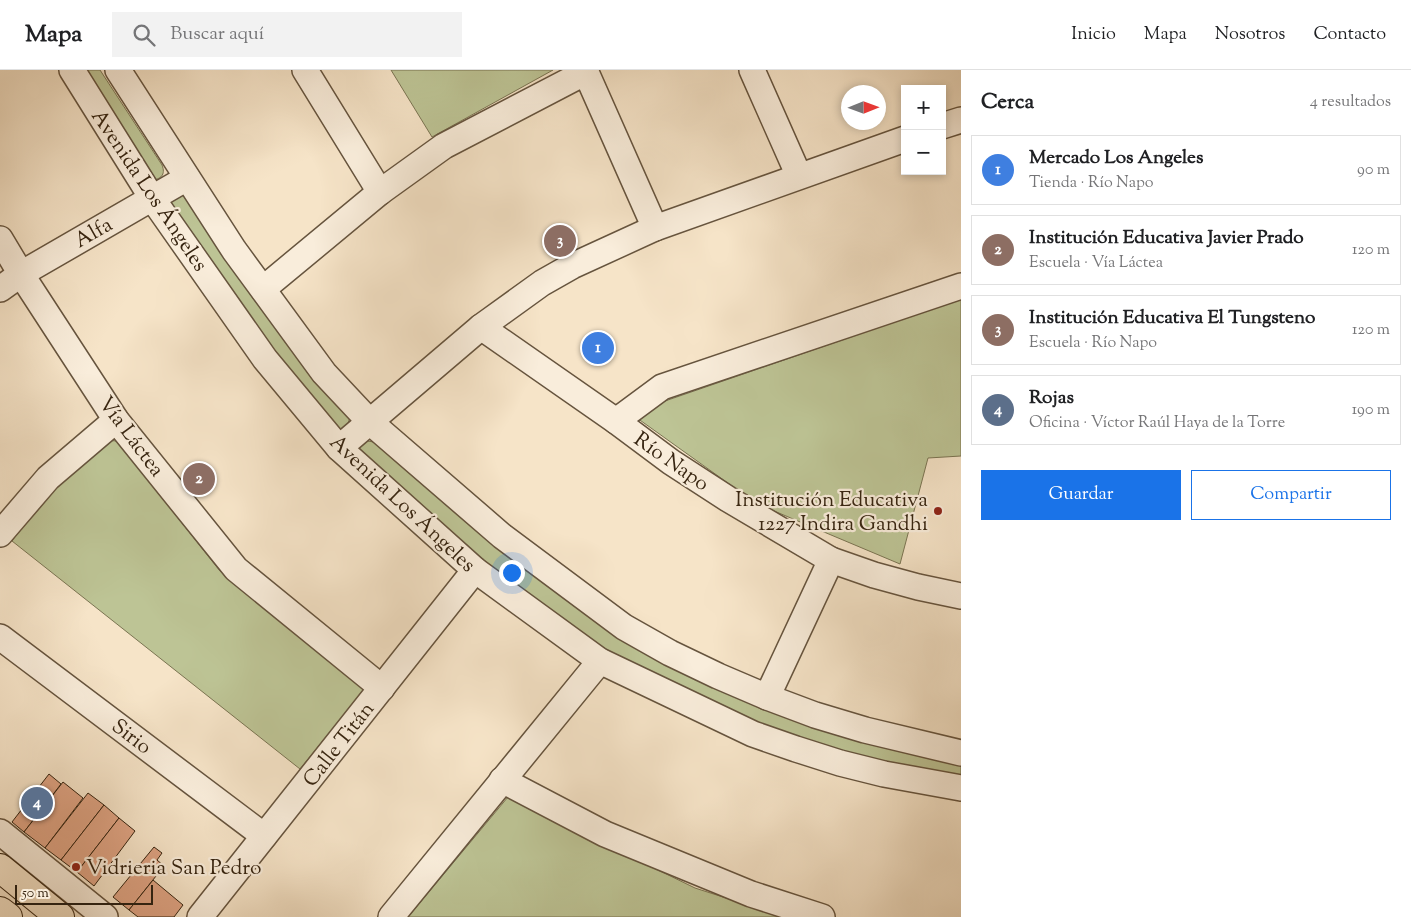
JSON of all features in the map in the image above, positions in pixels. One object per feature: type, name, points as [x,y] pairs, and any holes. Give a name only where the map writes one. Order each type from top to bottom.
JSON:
[{"type":"main road","points":[[0,868],[60,917]]},
{"type":"main road","points":[[0,911],[8,917]]},
{"type":"street","name":"Avenida Los Ángeles","points":[[72,70],[152,198],[265,359],[339,448],[475,570],[600,661],[753,734],[796,749],[884,774],[961,788]]},
{"type":"street","name":"Avenida Los Ángeles","points":[[118,70],[234,250],[324,373],[370,422],[502,536],[624,627],[678,657],[767,697],[815,715],[864,730],[961,753]]},
{"type":"street","points":[[305,70],[380,192]]},
{"type":"street","points":[[752,70],[799,176]]},
{"type":"street","points":[[263,289],[380,192],[444,146],[586,71],[655,228]]},
{"type":"street","points":[[946,125],[961,120]]},
{"type":"street","points":[[339,448],[481,327],[511,304],[572,266],[655,228],[901,140]]},
{"type":"street","name":"Alfa","points":[[0,289],[21,274],[187,178]]},
{"type":"street","name":"Vía Láctea","points":[[0,239],[116,420],[236,569],[382,688]]},
{"type":"street","points":[[616,421],[662,387],[961,286]]},
{"type":"street","name":"Río Napo","points":[[481,327],[616,421],[671,462],[728,500],[831,560],[874,575],[961,596]]},
{"type":"street","points":[[0,534],[48,478],[116,420]]},
{"type":"street","points":[[767,697],[831,560]]},
{"type":"street","name":"Calle Titán","points":[[200,917],[475,570]]},
{"type":"street","name":"Sirio","points":[[0,636],[264,836]]},
{"type":"street","points":[[391,917],[600,661]]},
{"type":"street","points":[[502,780],[605,834],[751,894],[822,917]]},
{"type":"street","points":[[0,832],[105,917]]},
{"type":"green space","points":[[77,70],[100,70],[162,165],[163,174],[160,178],[150,181]]},
{"type":"green space","points":[[391,70],[553,70],[432,137]]},
{"type":"green space","points":[[181,195],[186,197],[350,417],[347,427],[339,431],[289,376],[166,202]]},
{"type":"green space","points":[[961,299],[961,456],[928,458],[900,564],[767,508],[739,491],[637,418],[665,401]]},
{"type":"green space","points":[[103,440],[117,441],[220,571],[364,690],[300,769],[12,541],[63,472]]},
{"type":"green space","points":[[367,441],[374,442],[428,489],[514,558],[598,618],[961,760],[961,778],[887,766],[775,733],[599,648],[445,532],[358,448]]},
{"type":"green space","points":[[508,797],[695,888],[785,917],[408,917]]},
{"type":"building","points":[[49,774],[61,784],[24,832],[12,822]]},
{"type":"building","points":[[63,782],[83,798],[45,848],[24,832]]},
{"type":"building","points":[[88,793],[104,805],[61,860],[45,848]]},
{"type":"building","points":[[104,805],[119,818],[77,872],[61,860]]},
{"type":"building","points":[[119,818],[135,831],[94,886],[77,872]]},
{"type":"building","points":[[154,847],[162,853],[157,860],[164,866],[129,910],[113,897]]},
{"type":"building","points":[[153,880],[183,905],[174,917],[138,917],[129,910]]},
{"type":"place","name":"Institución Educativa El Tungsteno","points":[[560,241]]},
{"type":"place","name":"Mercado Los Angeles","points":[[598,348]]},
{"type":"place","name":"Institución Educativa Javier Prado","points":[[199,479]]},
{"type":"place","name":"Institución Educativa 1227 Indira Gandhi","points":[[938,511]]},
{"type":"place","name":"Rojas","points":[[37,803]]},
{"type":"place","name":"Vidrieria San Pedro","points":[[76,867]]}]
